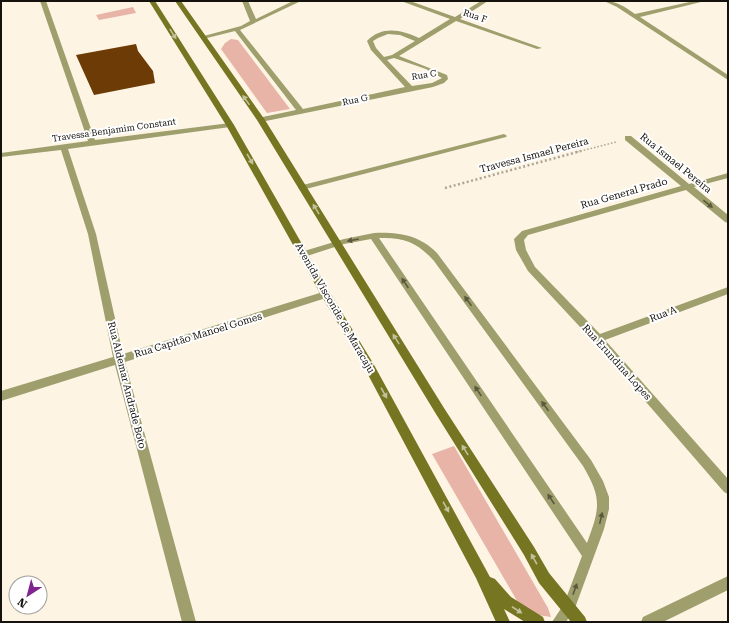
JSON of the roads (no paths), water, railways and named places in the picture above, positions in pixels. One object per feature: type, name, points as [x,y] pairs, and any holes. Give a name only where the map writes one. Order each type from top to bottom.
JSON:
[{"type":"main road","name":"Avenida Visconde de Maracaju","points":[[152,1],[230,125],[326,295],[369,366],[481,573],[503,622]]},
{"type":"main road","points":[[178,1],[261,120],[336,243],[529,551],[544,578],[580,622]]},
{"type":"main road","points":[[481,573],[506,602],[538,622]]},
{"type":"street","points":[[43,1],[92,143]]},
{"type":"street","points":[[245,1],[254,22]]},
{"type":"street","points":[[202,37],[237,30],[298,1]]},
{"type":"street","name":"Rua F","points":[[404,1],[539,48]]},
{"type":"street","points":[[383,59],[394,56],[421,41],[485,1]]},
{"type":"street","points":[[608,1],[635,16],[728,78]]},
{"type":"street","points":[[635,16],[702,1]]},
{"type":"street","points":[[237,30],[301,111]]},
{"type":"street","name":"Rua C","points":[[394,56],[428,68],[446,77],[440,82],[410,88],[371,45],[370,41],[378,35],[394,32],[421,41]]},
{"type":"street","name":"Rua G","points":[[261,120],[410,88]]},
{"type":"street","name":"Travessa Benjamim Constant","points":[[1,155],[64,148],[230,125]]},
{"type":"street","name":"Rua Ismael Pereira","points":[[628,138],[728,220]]},
{"type":"street","name":"Rua Aldemar Andrade Boto","points":[[64,148],[92,234],[119,359],[188,622]]},
{"type":"street","name":"Rua General Prado","points":[[525,233],[728,175]]},
{"type":"street","name":"Rua Erundina Lopes","points":[[525,233],[519,239],[525,259],[531,269],[598,339],[728,488]]},
{"type":"street","name":"Rua A","points":[[598,339],[728,290]]},
{"type":"street","name":"Rua Capitão Manoel Gomes","points":[[1,396],[326,295]]},
{"type":"street","points":[[648,622],[728,583]]},
{"type":"lane","points":[[302,188],[504,136]]},
{"type":"lane","points":[[304,254],[336,243],[374,237],[393,236],[408,238],[416,241],[430,250],[587,463],[598,481],[603,509],[598,529],[569,608],[558,622]]},
{"type":"lane","points":[[374,237],[588,554]]}]
